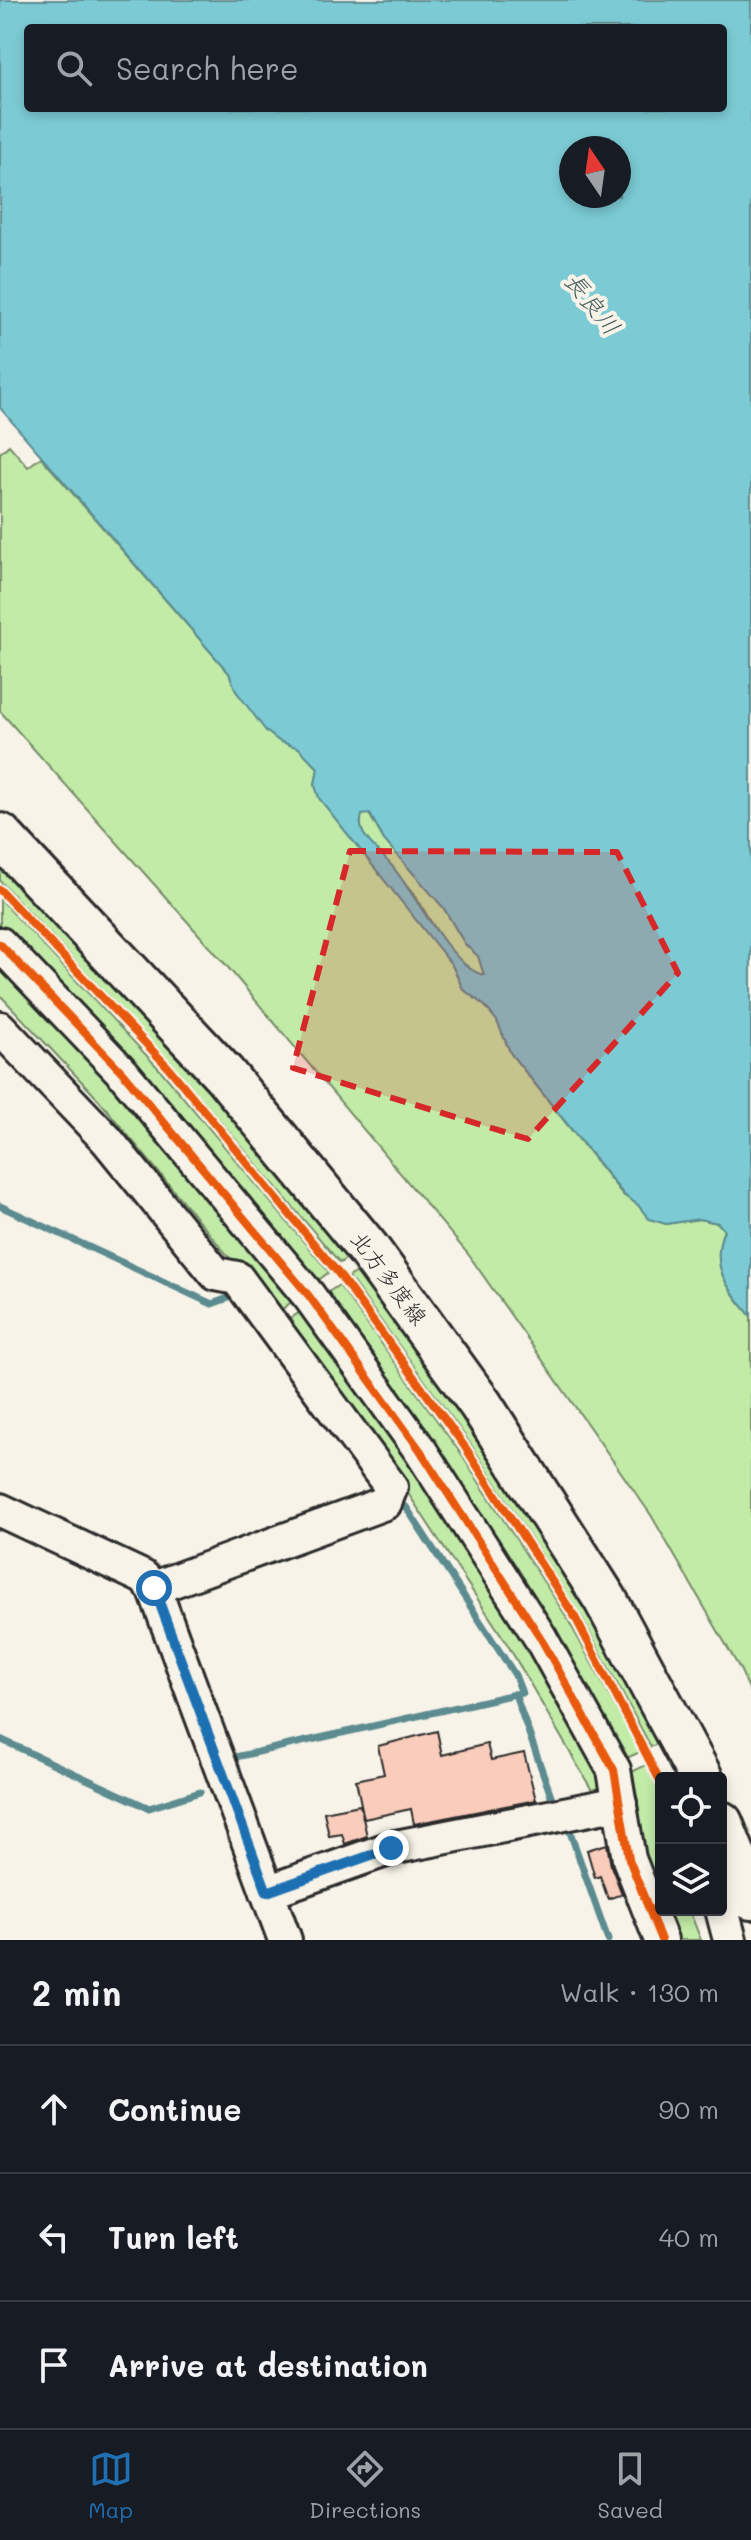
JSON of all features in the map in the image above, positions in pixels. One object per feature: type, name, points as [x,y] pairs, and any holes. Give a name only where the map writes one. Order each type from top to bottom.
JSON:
[{"type":"main road","name":"北方多度線","points":[[0,835],[224,1074],[368,1249],[481,1405],[589,1573],[698,1772]]},
{"type":"main road","points":[[727,1838],[751,1898]]},
{"type":"street","points":[[0,944],[123,1073],[309,1296],[420,1450],[532,1623],[614,1770],[629,1859],[661,1940]]},
{"type":"street","points":[[0,1028],[107,1140],[216,1274],[237,1278],[391,1487],[385,1503],[154,1588]]},
{"type":"street","points":[[0,1510],[143,1577],[154,1588],[267,1892],[275,1937]]},
{"type":"street","points":[[267,1892],[391,1848],[620,1803]]},
{"type":"street","points":[[724,1916],[730,1940]]},
{"type":"path","points":[[614,1770],[680,1739]]},
{"type":"highlighted area","points":[[350,851],[617,852],[678,973],[528,1139],[293,1068]]},
{"type":"green space","points":[[9,445],[28,467],[41,457],[229,673],[236,691],[279,741],[299,748],[318,768],[315,785],[319,798],[452,965],[463,989],[485,1006],[497,1021],[511,1054],[623,1195],[638,1205],[649,1219],[666,1224],[699,1219],[718,1223],[724,1230],[719,1255],[723,1277],[751,1316],[751,1693],[651,1515],[468,1254],[226,965],[0,711],[0,453]]},
{"type":"green space","points":[[362,814],[369,814],[384,840],[443,907],[465,944],[478,956],[484,975],[473,971],[453,954],[415,896],[363,833]]},
{"type":"green space","points":[[0,857],[181,1049],[353,1253],[340,1263],[171,1063],[0,881]]},
{"type":"green space","points":[[0,899],[163,1073],[329,1272],[310,1287],[0,933]]},
{"type":"green space","points":[[0,954],[299,1296],[276,1314],[98,1099],[0,995]]},
{"type":"green space","points":[[364,1267],[481,1428],[667,1739],[651,1747],[582,1618],[470,1443],[349,1277]]},
{"type":"green space","points":[[339,1285],[459,1451],[566,1616],[640,1752],[618,1762],[319,1298]]},
{"type":"green space","points":[[307,1307],[414,1455],[609,1779],[597,1799],[506,1642],[388,1463],[283,1324]]},
{"type":"green space","points":[[646,1765],[655,1783],[655,1896],[639,1854],[625,1775]]},
{"type":"green space","points":[[663,1916],[691,1916],[701,1940],[672,1940]]},
{"type":"water","name":"長良川","points":[[0,0],[751,0],[751,1316],[723,1276],[719,1255],[724,1230],[718,1223],[699,1219],[666,1224],[649,1219],[638,1205],[624,1195],[511,1054],[497,1021],[485,1006],[463,989],[452,965],[319,798],[315,785],[318,768],[299,748],[279,741],[266,731],[236,691],[229,673],[0,408]],"holes":[[[370,814],[384,840],[443,907],[465,944],[478,956],[484,975],[472,970],[447,945],[401,878],[363,833],[362,815]]]},
{"type":"building","points":[[437,1731],[442,1755],[487,1744],[491,1760],[524,1753],[536,1800],[414,1824],[411,1809],[364,1819],[356,1780],[384,1774],[378,1746]]},
{"type":"building","points":[[360,1805],[367,1836],[345,1844],[342,1834],[329,1836],[324,1812]]},
{"type":"building","points":[[607,1844],[611,1866],[622,1894],[608,1899],[600,1876],[595,1878],[587,1850]]},
{"type":"waterway","points":[[0,1206],[212,1304],[231,1297]]},
{"type":"waterway","points":[[406,1507],[515,1675],[522,1693],[515,1694],[555,1807]]},
{"type":"waterway","points":[[231,1758],[515,1694]]},
{"type":"waterway","points":[[0,1739],[149,1808],[200,1792]]},
{"type":"waterway","points":[[569,1829],[608,1940]]},
{"type":"cycle path","points":[[0,890],[168,1067],[338,1273],[465,1447],[575,1617],[655,1772]]},
{"type":"cycle path","points":[[0,944],[123,1073],[309,1296],[420,1450],[540,1637],[614,1770],[629,1859],[661,1940]]},
{"type":"route","points":[[154,1588],[267,1892],[391,1848]]}]
